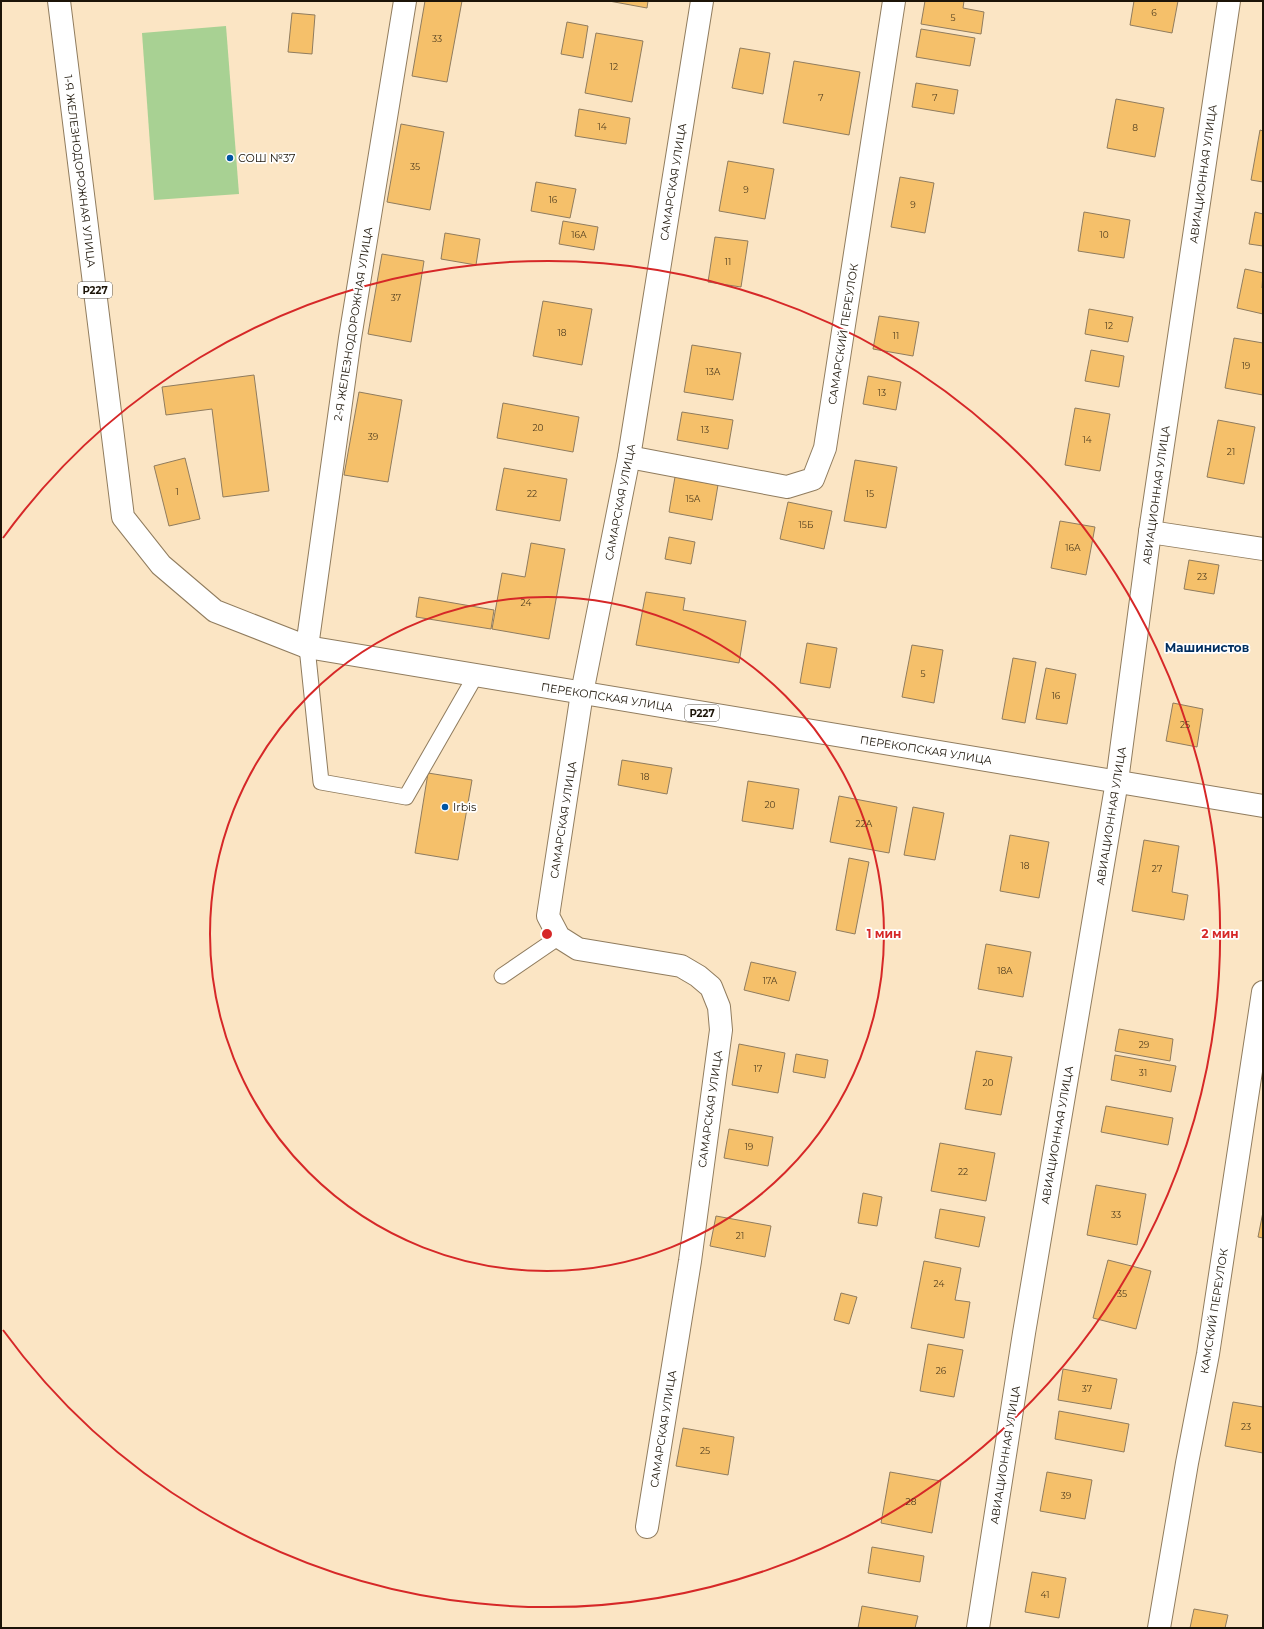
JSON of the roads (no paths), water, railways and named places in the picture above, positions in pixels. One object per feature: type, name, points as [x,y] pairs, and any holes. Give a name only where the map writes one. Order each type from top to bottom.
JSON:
[{"type":"street","name":"1-Я ЖЕЛЕЗНОДОРОЖНАЯ УЛИЦА","points":[[59,1],[123,517],[161,565]]},
{"type":"street","name":"2-Я ЖЕЛЕЗНОДОРОЖНАЯ УЛИЦА","points":[[306,647],[350,338],[405,1]]},
{"type":"street","name":"САМАРСКАЯ УЛИЦА","points":[[647,1527],[691,1253],[721,1030],[719,1007],[711,987],[698,976],[681,966],[578,949],[559,937],[548,916],[582,693],[630,458],[702,1]]},
{"type":"street","name":"САМАРСКИЙ ПЕРЕУЛОК","points":[[630,458],[787,487],[814,479],[825,448],[894,1]]},
{"type":"street","name":"АВИАЦИОННАЯ УЛИЦА","points":[[978,1628],[1025,1325],[1118,782],[1150,532],[1229,1]]},
{"type":"street","points":[[1150,532],[1263,549]]},
{"type":"street","name":"ПЕРЕКОПСКАЯ УЛИЦА","points":[[161,565],[215,611],[306,647],[1263,806]]},
{"type":"street","name":"КАМСКИЙ ПЕРЕУЛОК","points":[[1159,1628],[1187,1463],[1208,1354],[1263,992]]},
{"type":"lane","points":[[306,647],[321,782],[406,797],[476,675]]},
{"type":"lane","points":[[502,976],[559,937]]},
{"type":"place","name":"СОШ №37","points":[[230,158]]},
{"type":"place","name":"Irbis","points":[[445,807]]},
{"type":"district","name":"Машинистов","points":[[1207,648]]}]
